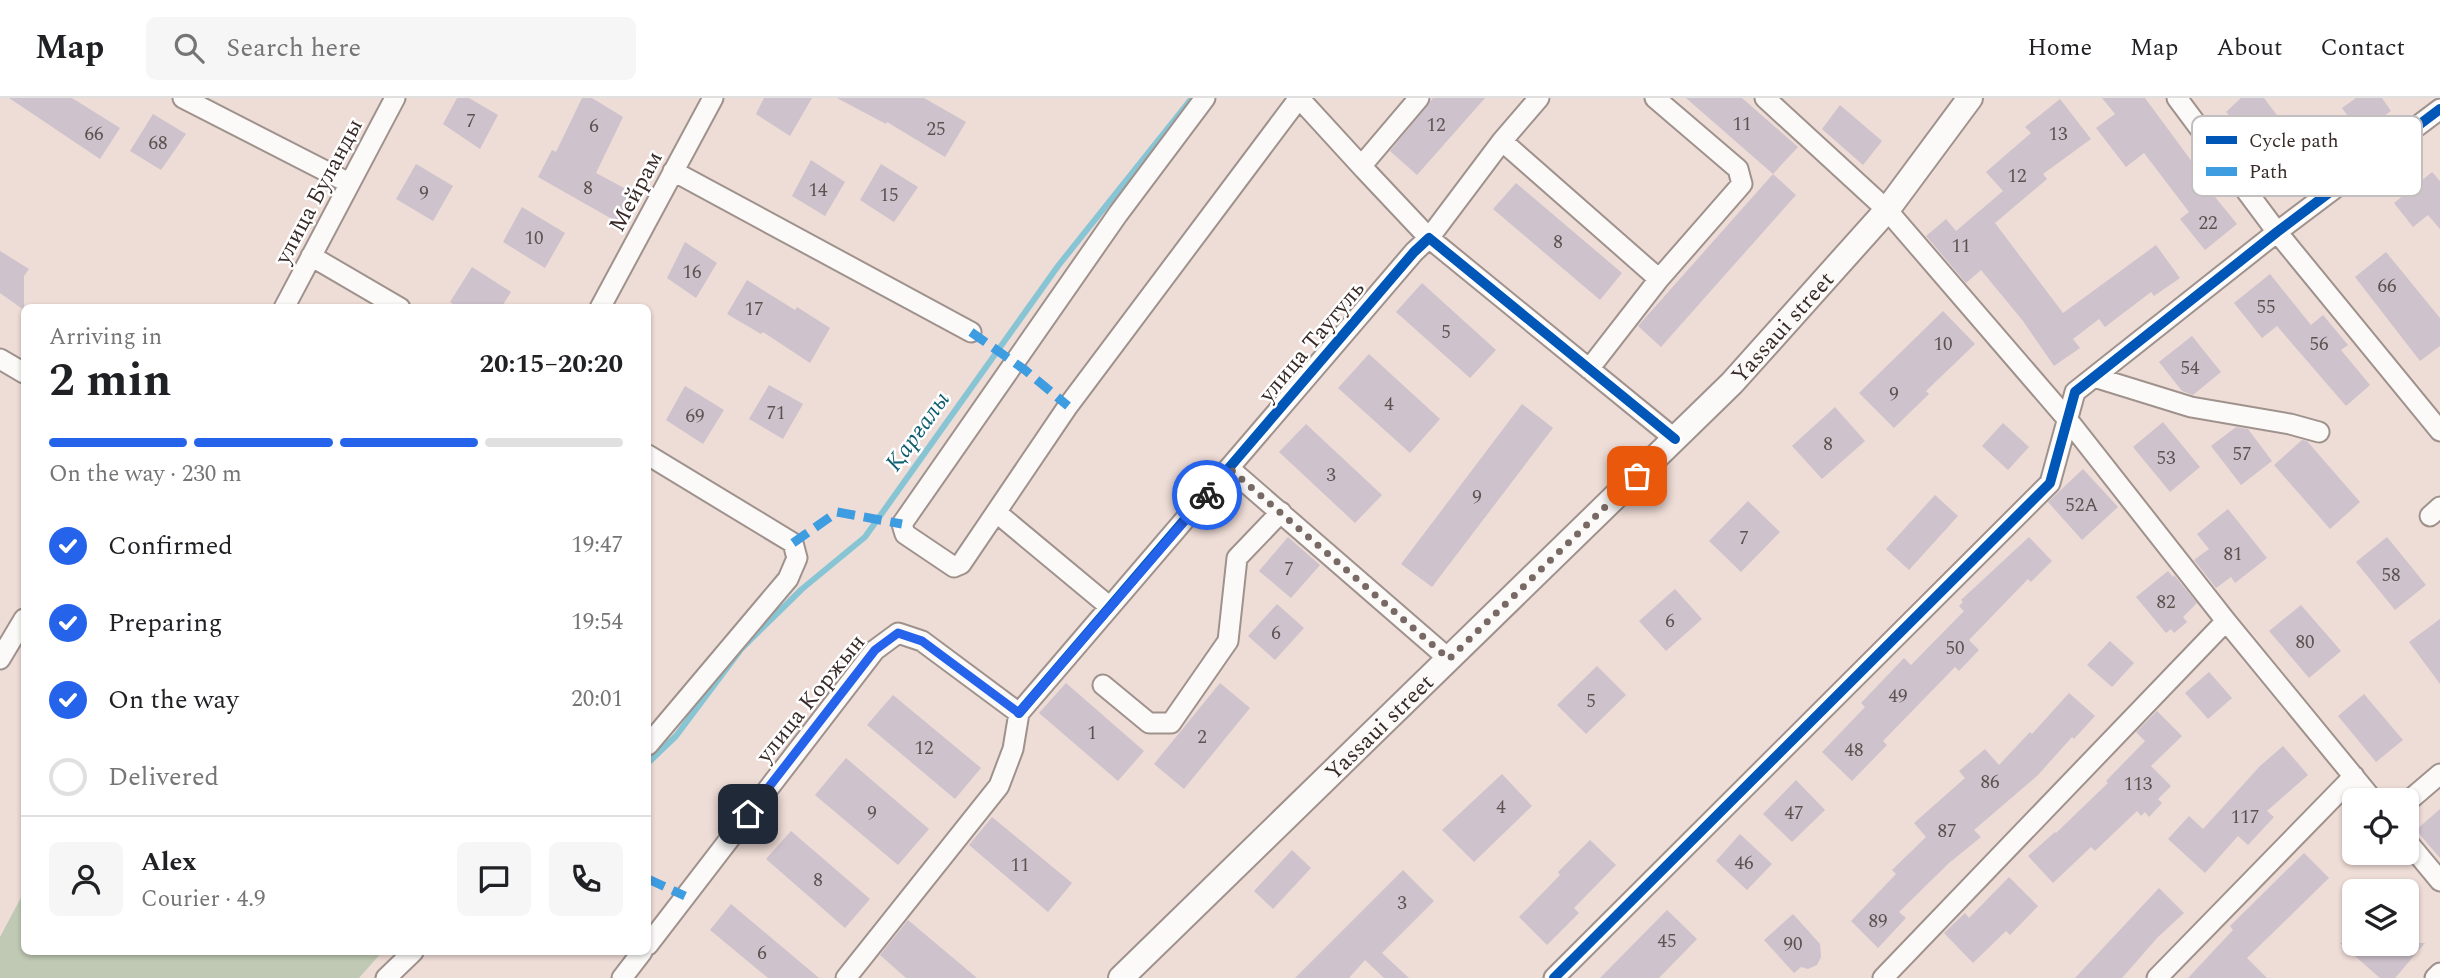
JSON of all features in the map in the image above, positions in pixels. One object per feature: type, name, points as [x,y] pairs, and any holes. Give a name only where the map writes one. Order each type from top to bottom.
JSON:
[{"type":"main road","name":"Yassaui street","points":[[1121,978],[1732,383],[1887,210],[1970,98]]},
{"type":"street","points":[[183,98],[349,183]]},
{"type":"street","name":"улица Буланды","points":[[286,304],[396,98]]},
{"type":"street","name":"Мейрам","points":[[602,304],[713,98]]},
{"type":"street","points":[[1205,98],[1110,225],[902,524],[905,534],[954,567],[961,564],[1068,405],[1299,98],[1429,238],[1675,439]]},
{"type":"street","points":[[1364,169],[1363,164],[1419,98]]},
{"type":"street","name":"улица Таугуль","points":[[1019,713],[1429,238],[1502,141],[1539,98]]},
{"type":"street","points":[[1589,369],[1659,279],[1742,184],[1738,169],[1655,98]]},
{"type":"street","points":[[1765,98],[1887,210],[2068,420],[2226,621],[2364,788]]},
{"type":"street","points":[[2177,98],[2192,118]]},
{"type":"street","points":[[2422,123],[2440,109]]},
{"type":"street","points":[[1502,141],[1659,279]]},
{"type":"street","points":[[673,171],[971,332]]},
{"type":"street","points":[[2250,196],[2440,431]]},
{"type":"street","points":[[1554,978],[2050,483],[2075,392],[2325,196]]},
{"type":"street","points":[[311,256],[393,304]]},
{"type":"street","points":[[0,359],[21,371]]},
{"type":"street","points":[[2094,377],[2191,407],[2290,424],[2319,432]]},
{"type":"street","points":[[651,457],[793,543],[797,558],[788,579],[651,741]]},
{"type":"street","points":[[1230,469],[1449,659]]},
{"type":"street","points":[[1103,685],[1149,723],[1171,723],[1228,641],[1237,558],[1281,512]]},
{"type":"street","points":[[997,513],[1110,607]]},
{"type":"street","points":[[1882,978],[2226,621]]},
{"type":"street","points":[[0,659],[21,624]]},
{"type":"street","name":"улица Коржын","points":[[651,941],[875,650],[898,633],[922,641],[1019,713]]},
{"type":"street","points":[[846,978],[999,786],[1013,750],[1019,713]]},
{"type":"street","points":[[2419,792],[2440,774]]},
{"type":"street","points":[[2157,978],[2354,776]]},
{"type":"street","points":[[2419,856],[2440,881]]},
{"type":"street","points":[[386,978],[410,955]]},
{"type":"street","points":[[622,978],[640,955]]},
{"type":"street","points":[[2435,978],[2440,973]]},
{"type":"green space","points":[[21,898],[21,955],[379,955],[359,978],[0,978],[0,937]]},
{"type":"building","points":[[9,98],[72,98],[120,128],[100,159]]},
{"type":"building","points":[[457,98],[469,98],[498,115],[480,149],[443,124]]},
{"type":"building","points":[[582,98],[592,98],[623,117],[596,173],[641,197],[626,227],[538,177],[552,150],[556,152]]},
{"type":"building","points":[[764,98],[812,98],[790,136],[756,114]]},
{"type":"building","points":[[837,98],[924,98],[966,122],[945,157],[887,122],[886,124]]},
{"type":"building","points":[[1433,98],[1485,98],[1417,175],[1390,151]]},
{"type":"building","points":[[1686,98],[1742,98],[1798,147],[1773,174]]},
{"type":"building","points":[[2102,98],[2145,98],[2192,162],[2192,196],[2214,196],[2237,224],[2205,250],[2180,219],[2189,212],[2144,153],[2126,167],[2096,128],[2115,114]]},
{"type":"building","points":[[2241,98],[2264,98],[2278,116],[2230,116],[2226,112]]},
{"type":"building","points":[[2356,98],[2382,98],[2391,111],[2384,116],[2348,116],[2342,108]]},
{"type":"building","points":[[2060,99],[2091,139],[2043,174],[2047,179],[1995,223],[2063,313],[2156,245],[2180,278],[2154,296],[2151,292],[2105,327],[2099,319],[2073,339],[2080,348],[2054,366],[2023,321],[1981,270],[1966,283],[1926,236],[1946,219],[1956,231],[2003,191],[1986,172],[2031,133],[2025,127]]},
{"type":"building","points":[[1840,105],[1882,141],[1863,165],[1822,129]]},
{"type":"building","points":[[153,114],[186,134],[161,170],[130,151]]},
{"type":"building","points":[[811,160],[845,182],[825,216],[792,196]]},
{"type":"building","points":[[416,164],[453,186],[433,221],[396,199]]},
{"type":"building","points":[[881,164],[918,187],[894,222],[860,200]]},
{"type":"building","points":[[2432,172],[2440,181],[2440,229],[2428,215],[2413,227],[2394,203],[2403,196],[2422,196],[2422,180]]},
{"type":"building","points":[[1773,174],[1796,195],[1661,347],[1638,326]]},
{"type":"building","points":[[1516,183],[1622,273],[1600,300],[1493,209]]},
{"type":"building","points":[[522,207],[565,233],[545,268],[503,242]]},
{"type":"building","points":[[685,242],[717,263],[696,298],[667,278]]},
{"type":"building","points":[[0,251],[29,269],[24,276],[24,304],[21,304],[21,308],[0,293]]},
{"type":"building","points":[[2386,252],[2440,318],[2440,346],[2420,361],[2355,277]]},
{"type":"building","points":[[472,267],[511,292],[504,304],[450,302]]},
{"type":"building","points":[[2270,274],[2311,325],[2323,315],[2348,345],[2341,350],[2370,385],[2346,406],[2277,326],[2262,338],[2234,303]]},
{"type":"building","points":[[747,280],[830,328],[810,363],[763,332],[761,334],[727,314]]},
{"type":"building","points":[[1422,283],[1496,350],[1470,378],[1396,312]]},
{"type":"building","points":[[1943,311],[1975,344],[1926,391],[1929,394],[1894,428],[1859,393]]},
{"type":"building","points":[[2192,336],[2221,372],[2193,395],[2182,391],[2159,362]]},
{"type":"building","points":[[1369,354],[1440,419],[1410,453],[1338,388]]},
{"type":"building","points":[[769,385],[803,404],[783,439],[749,419]]},
{"type":"building","points":[[685,386],[724,410],[703,444],[666,420]]},
{"type":"building","points":[[1522,404],[1553,428],[1432,587],[1401,564]]},
{"type":"building","points":[[1835,407],[1865,441],[1822,479],[1792,446]]},
{"type":"building","points":[[2163,422],[2200,467],[2170,492],[2133,447]]},
{"type":"building","points":[[2003,423],[2029,447],[2008,470],[1982,446]]},
{"type":"building","points":[[1306,424],[1382,495],[1355,523],[1279,452]]},
{"type":"building","points":[[2236,427],[2248,429],[2272,461],[2241,485],[2211,446]]},
{"type":"building","points":[[2302,440],[2307,441],[2360,502],[2330,529],[2274,465]]},
{"type":"building","points":[[2083,469],[2118,507],[2082,540],[2048,502]]},
{"type":"building","points":[[1935,495],[1958,516],[1909,570],[1886,549]]},
{"type":"building","points":[[1748,501],[1780,532],[1741,572],[1709,541]]},
{"type":"building","points":[[2228,509],[2267,558],[2235,583],[2231,577],[2216,588],[2194,560],[2209,549],[2197,534]]},
{"type":"building","points":[[1288,537],[1320,565],[1291,598],[1259,571]]},
{"type":"building","points":[[2029,537],[2052,561],[2031,582],[2028,579],[1969,640],[1979,650],[1959,671],[1955,667],[1883,741],[1887,745],[1852,781],[1822,752],[1865,707],[1861,703],[1904,658],[1911,665],[1964,611],[1959,606],[1963,602],[1961,600]]},
{"type":"building","points":[[2387,537],[2426,585],[2395,610],[2356,562]]},
{"type":"building","points":[[2168,571],[2197,603],[2183,617],[2187,622],[2174,633],[2171,629],[2166,633],[2136,597]]},
{"type":"building","points":[[1675,589],[1702,619],[1666,651],[1639,621]]},
{"type":"building","points":[[1277,604],[1304,628],[1275,660],[1248,636]]},
{"type":"building","points":[[2301,605],[2341,651],[2309,678],[2269,631]]},
{"type":"building","points":[[2440,619],[2440,684],[2409,642]]},
{"type":"building","points":[[2110,641],[2134,663],[2112,687],[2087,665]]},
{"type":"building","points":[[1597,666],[1626,695],[1586,734],[1557,705]]},
{"type":"building","points":[[2209,672],[2232,698],[2208,719],[2185,693]]},
{"type":"building","points":[[1066,683],[1144,751],[1118,781],[1039,713]]},
{"type":"building","points":[[1220,683],[1250,708],[1184,789],[1154,764]]},
{"type":"building","points":[[2069,693],[2095,716],[2038,775],[1974,830],[1981,837],[1949,863],[1899,912],[1906,918],[1878,948],[1851,921],[1896,874],[1892,870],[1926,837],[1914,823],[1965,778],[1959,771],[1985,749],[1999,765]]},
{"type":"building","points":[[2364,694],[2403,740],[2376,762],[2338,716]]},
{"type":"building","points":[[893,695],[981,768],[955,799],[867,725]]},
{"type":"building","points":[[2157,711],[2182,736],[2151,766],[2171,786],[2158,799],[2162,803],[2149,817],[2145,812],[2141,816],[2137,811],[2095,851],[2091,847],[2053,883],[2028,856],[2108,783],[2106,781],[2145,741],[2136,732]]},
{"type":"building","points":[[2283,746],[2308,775],[2267,811],[2274,817],[2248,845],[2238,836],[2205,873],[2168,839],[2189,816],[2203,829],[2260,766]]},
{"type":"building","points":[[846,758],[929,829],[898,865],[815,795]]},
{"type":"building","points":[[1502,774],[1532,806],[1474,862],[1442,830]]},
{"type":"building","points":[[1796,780],[1825,810],[1792,842],[1763,814]]},
{"type":"building","points":[[2440,809],[2440,858],[2419,834],[2419,827]]},
{"type":"building","points":[[992,817],[1072,883],[1048,912],[969,845]]},
{"type":"building","points":[[791,831],[870,899],[845,928],[766,859]]},
{"type":"building","points":[[1740,834],[1772,864],[1747,890],[1716,861]]},
{"type":"building","points":[[1590,840],[1616,865],[1574,908],[1579,913],[1547,945],[1519,917]]},
{"type":"building","points":[[1292,850],[1311,868],[1273,909],[1254,891]]},
{"type":"building","points":[[2304,853],[2329,878],[2247,958],[2267,978],[2188,978],[2233,930],[2230,926]]},
{"type":"building","points":[[1403,870],[1434,901],[1382,953],[1409,978],[1384,978],[1365,960],[1349,978],[1295,978]]},
{"type":"building","points":[[2009,877],[2038,906],[2010,935],[2006,931],[1973,963],[1944,933],[1965,913],[1969,918]]},
{"type":"building","points":[[2159,888],[2184,913],[2158,937],[2122,978],[2075,978]]},
{"type":"building","points":[[731,904],[819,978],[768,978],[710,930]]},
{"type":"building","points":[[1667,910],[1697,939],[1659,978],[1600,978]]},
{"type":"building","points":[[1793,914],[1820,944],[1821,957],[1817,965],[1808,969],[1801,967],[1794,973],[1764,940]]},
{"type":"building","points":[[908,920],[977,978],[906,978],[880,955]]},
{"type":"building","points":[[2355,956],[2414,956],[2395,978],[2380,978]]},
{"type":"waterway","name":"Қарғалы","points":[[651,760],[676,736],[742,648],[802,589],[865,537],[1058,266],[1192,98]]},
{"type":"marked path","points":[[971,332],[1025,370],[1068,406]]},
{"type":"marked path","points":[[793,543],[837,512],[902,524]]},
{"type":"marked path","points":[[651,880],[685,896]]},
{"type":"cycle path","points":[[2422,123],[2440,109]]},
{"type":"cycle path","points":[[1554,978],[2050,483],[2075,392],[2325,196]]},
{"type":"cycle path","points":[[1019,713],[1414,252],[1429,238],[1675,439]]},
{"type":"way so far","points":[[1207,495],[1230,469],[1449,659],[1637,476]]},
{"type":"route","points":[[748,814],[875,650],[898,633],[922,641],[1019,713],[1207,495]]}]
